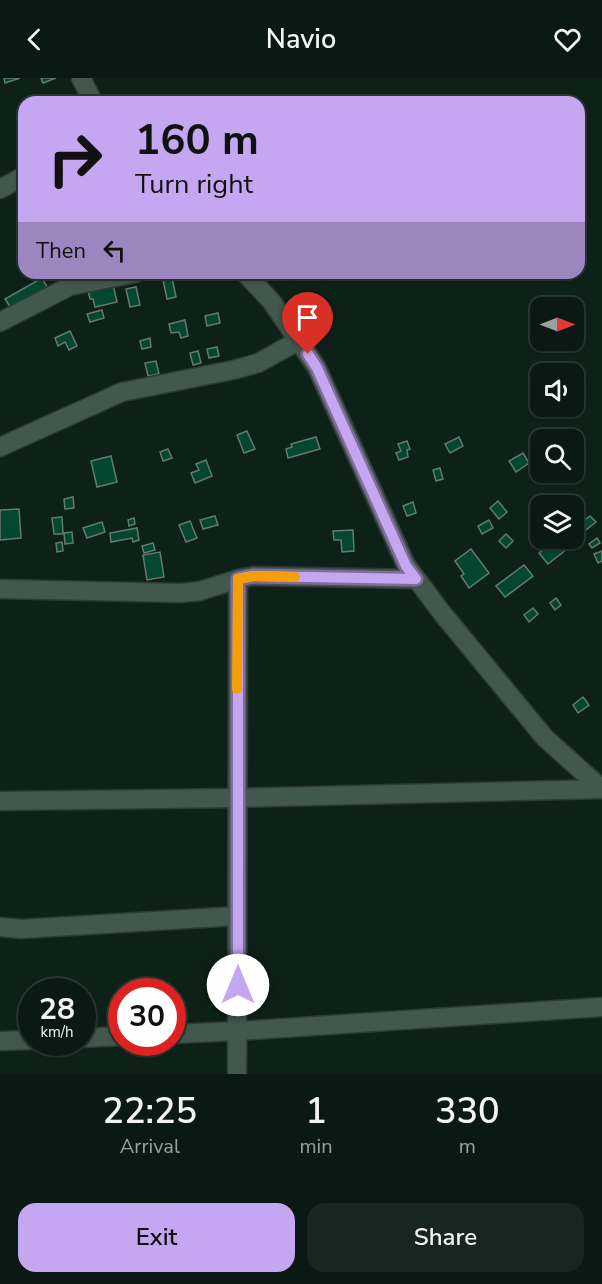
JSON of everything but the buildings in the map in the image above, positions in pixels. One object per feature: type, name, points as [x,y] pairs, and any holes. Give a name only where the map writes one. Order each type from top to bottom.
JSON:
[{"type":"street","points":[[81,78],[90,96]]},
{"type":"street","points":[[0,189],[18,179]]},
{"type":"street","points":[[0,322],[70,286],[106,279]]},
{"type":"street","points":[[251,279],[272,302],[317,368],[406,566],[544,738],[602,789]]},
{"type":"street","points":[[0,447],[122,392],[258,363],[298,341]]},
{"type":"street","points":[[0,589],[181,593],[201,591],[253,576],[416,579]]},
{"type":"street","points":[[237,1074],[238,579]]},
{"type":"street","points":[[0,801],[602,789]]},
{"type":"street","points":[[0,927],[21,929],[237,916]]},
{"type":"street","points":[[186,1033],[602,1007]]},
{"type":"street","points":[[0,1041],[18,1040]]},
{"type":"slow traffic","points":[[237,689],[238,579],[253,576],[295,577]]},
{"type":"route","points":[[238,985],[238,579],[253,576],[416,579],[406,566],[317,368],[308,354]]}]
